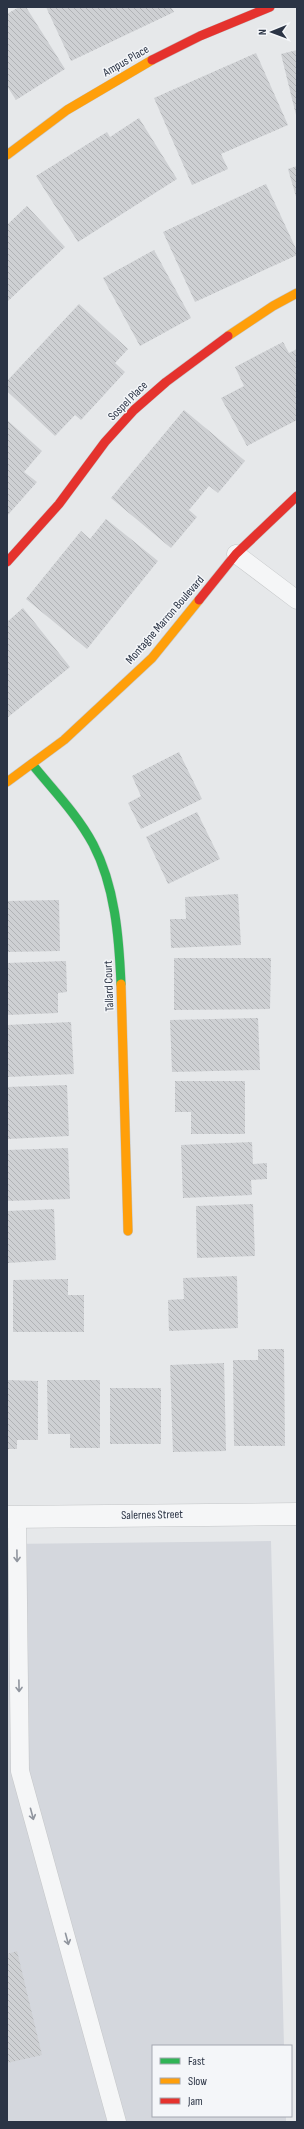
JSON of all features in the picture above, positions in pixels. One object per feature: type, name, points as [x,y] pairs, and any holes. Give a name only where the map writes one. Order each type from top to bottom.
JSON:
[{"type":"street","name":"Ampus Place","points":[[7,156],[37,130],[96,92],[154,58],[207,32],[270,7]]},
{"type":"street","name":"Sospel Place","points":[[7,562],[30,538],[74,485],[105,442],[135,409],[168,379],[209,349],[255,318],[297,293]]},
{"type":"street","name":"Montagne Marron Boulevard","points":[[7,782],[64,740],[152,658],[236,554],[297,496]]},
{"type":"street","name":"Tallard Court","points":[[32,764],[84,829],[98,857],[110,893],[118,931],[128,1231]]},
{"type":"street","name":"Salernes Street","points":[[12,1517],[297,1514]]},
{"type":"lane","points":[[236,554],[297,600]]},
{"type":"lane","points":[[12,1517],[20,1771],[117,2122]]},
{"type":"shaded area","points":[[271,1541],[284,2045],[152,2045],[152,2117],[286,2117],[286,2122],[7,2122],[7,1544]]},
{"type":"building","points":[[19,7],[26,7],[65,69],[16,100],[7,86],[7,14]]},
{"type":"building","points":[[46,7],[171,7],[174,12],[71,61]]},
{"type":"building","points":[[297,50],[297,115],[296,115],[281,54]]},
{"type":"building","points":[[256,53],[288,125],[221,154],[228,169],[192,185],[154,98]]},
{"type":"building","points":[[139,118],[177,179],[78,242],[36,176],[107,132],[110,137]]},
{"type":"building","points":[[297,166],[297,200],[288,169]]},
{"type":"building","points":[[266,184],[297,251],[297,255],[195,302],[163,232]]},
{"type":"building","points":[[27,206],[65,247],[7,302],[7,225]]},
{"type":"building","points":[[154,250],[191,318],[140,346],[103,278]]},
{"type":"building","points":[[79,304],[128,349],[115,363],[125,372],[81,420],[75,415],[55,436],[7,391],[7,381]]},
{"type":"building","points":[[283,342],[289,353],[297,349],[297,420],[247,446],[221,398],[244,386],[235,367]]},
{"type":"building","points":[[184,410],[245,461],[218,493],[209,486],[189,510],[197,517],[171,548],[111,498]]},
{"type":"building","points":[[7,420],[42,451],[24,472],[37,482],[7,516]]},
{"type":"building","points":[[106,519],[158,561],[87,649],[26,599],[81,531],[90,539]]},
{"type":"building","points":[[23,608],[70,667],[7,718],[7,622]]},
{"type":"building","points":[[179,752],[202,799],[141,829],[128,803],[141,796],[132,776]]},
{"type":"building","points":[[197,812],[220,859],[168,884],[146,837]]},
{"type":"building","points":[[238,894],[241,945],[171,948],[170,919],[186,919],[185,897]]},
{"type":"building","points":[[59,900],[60,951],[7,952],[7,901]]},
{"type":"building","points":[[174,958],[271,958],[270,1009],[174,1010]]},
{"type":"building","points":[[66,961],[67,992],[58,993],[58,1013],[7,1015],[7,963]]},
{"type":"building","points":[[258,1018],[260,1070],[172,1072],[170,1020]]},
{"type":"building","points":[[71,1022],[74,1074],[7,1077],[7,1025]]},
{"type":"building","points":[[175,1081],[245,1081],[245,1134],[191,1134],[191,1112],[175,1112]]},
{"type":"building","points":[[67,1085],[69,1136],[7,1139],[7,1087]]},
{"type":"building","points":[[252,1142],[253,1164],[267,1163],[267,1179],[251,1180],[252,1195],[183,1198],[181,1145]]},
{"type":"building","points":[[68,1148],[70,1199],[7,1201],[7,1150]]},
{"type":"building","points":[[253,1204],[255,1256],[197,1258],[196,1206]]},
{"type":"building","points":[[54,1209],[56,1260],[7,1263],[7,1211]]},
{"type":"building","points":[[237,1276],[238,1328],[169,1331],[168,1300],[184,1299],[183,1278]]},
{"type":"building","points":[[68,1279],[68,1295],[84,1295],[84,1332],[13,1332],[13,1280]]},
{"type":"building","points":[[258,1349],[284,1349],[285,1446],[234,1446],[233,1360],[258,1360]]},
{"type":"building","points":[[224,1363],[226,1451],[173,1452],[170,1365]]},
{"type":"building","points":[[7,1380],[38,1381],[38,1440],[17,1440],[17,1449],[7,1449]]},
{"type":"building","points":[[47,1380],[100,1380],[100,1448],[70,1448],[70,1434],[48,1434]]},
{"type":"building","points":[[110,1388],[161,1388],[161,1444],[110,1444]]},
{"type":"building","points":[[17,1951],[42,2055],[7,2063],[7,1954]]},
{"type":"traffic: fast","points":[[32,764],[80,822],[93,844],[100,860],[111,894],[117,930],[121,984]]},
{"type":"traffic: slow","points":[[7,155],[67,110],[152,60]]},
{"type":"traffic: slow","points":[[228,336],[273,306],[297,293]]},
{"type":"traffic: slow","points":[[7,782],[64,740],[152,658],[199,600]]},
{"type":"traffic: slow","points":[[121,984],[128,1231]]},
{"type":"traffic: jam","points":[[152,60],[200,36],[270,7]]},
{"type":"traffic: jam","points":[[7,562],[59,504],[105,442],[134,410],[166,382],[228,336]]},
{"type":"traffic: jam","points":[[199,600],[236,554],[297,496]]}]
